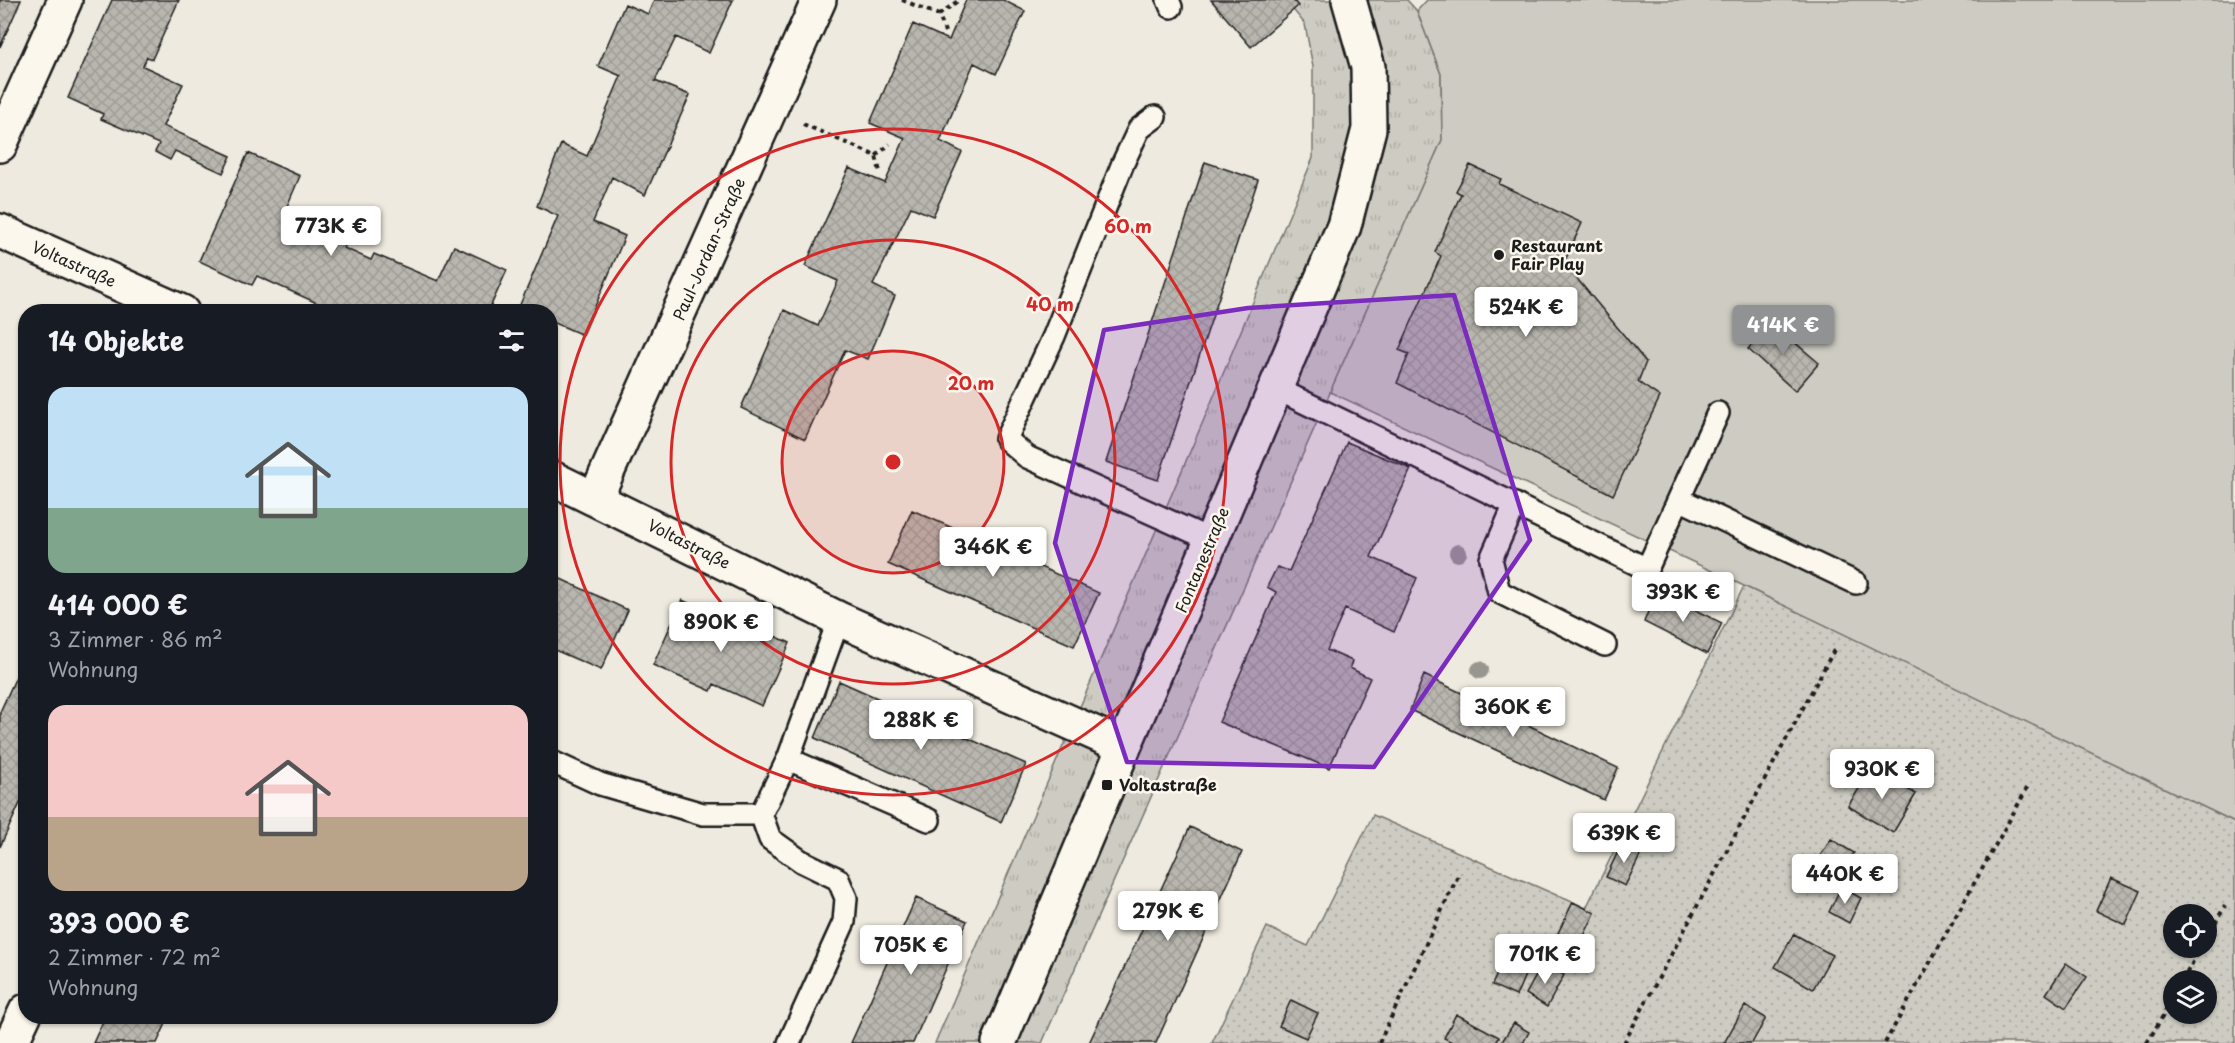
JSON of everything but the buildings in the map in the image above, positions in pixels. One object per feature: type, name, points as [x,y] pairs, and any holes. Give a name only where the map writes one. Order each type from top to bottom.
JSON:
[{"type":"street","points":[[0,145],[65,0]]},
{"type":"street","name":"Paul-Jordan-Straße","points":[[596,497],[772,110],[819,0]]},
{"type":"street","name":"Fontanestraße","points":[[999,1043],[1344,226],[1369,129],[1368,67],[1349,0]]},
{"type":"street","name":"Voltastraße","points":[[0,231],[164,304]]},
{"type":"street","name":"Voltastraße","points":[[558,480],[596,497],[839,619],[1123,746]]},
{"type":"street","points":[[11,1043],[20,1024]]},
{"type":"lane","points":[[1155,117],[1139,129],[1123,163],[1054,336],[1006,439],[1027,457],[1211,540]]},
{"type":"lane","points":[[1275,388],[1647,568],[1718,413]]},
{"type":"lane","points":[[1679,499],[1856,583]]},
{"type":"lane","points":[[1515,504],[1491,559],[1499,592],[1605,645]]},
{"type":"lane","points":[[789,1043],[844,922],[846,898],[838,879],[801,861],[770,839],[761,814],[788,759],[839,619]]},
{"type":"lane","points":[[788,759],[929,820]]},
{"type":"lane","points":[[558,765],[600,784],[703,814],[761,814]]},
{"type":"path","points":[[902,0],[939,15],[945,32]]},
{"type":"path","points":[[939,15],[959,0]]},
{"type":"path","points":[[772,110],[876,156]]},
{"type":"path","points":[[876,156],[890,144]]},
{"type":"path","points":[[876,156],[880,172]]},
{"type":"path","points":[[1624,1043],[1834,650]]},
{"type":"path","points":[[1885,1043],[2030,785]]},
{"type":"path","points":[[1379,1043],[1458,876]]},
{"type":"path","points":[[2217,920],[2225,906]]},
{"type":"path","points":[[2147,1043],[2163,1016]]},
{"type":"highlighted area","points":[[1454,295],[1530,540],[1374,767],[1127,762],[1055,543],[1104,330],[1248,308]]},
{"type":"green space","points":[[1285,0],[1407,0],[1417,11],[1441,74],[1442,140],[1042,1043],[935,1043],[1208,410],[1313,158],[1313,67],[1305,24]]},
{"type":"green space","points":[[1427,0],[2235,0],[2235,822],[1744,586],[1330,392],[1442,140],[1441,74],[1417,11]]},
{"type":"green space","points":[[1744,586],[2235,822],[2235,1043],[1212,1043],[1267,927],[1308,946],[1373,815],[1586,908]]},
{"type":"place","name":"Restaurant Fair Play","points":[[1499,255]]},
{"type":"place","name":"Voltastraße","points":[[1107,785]]}]
